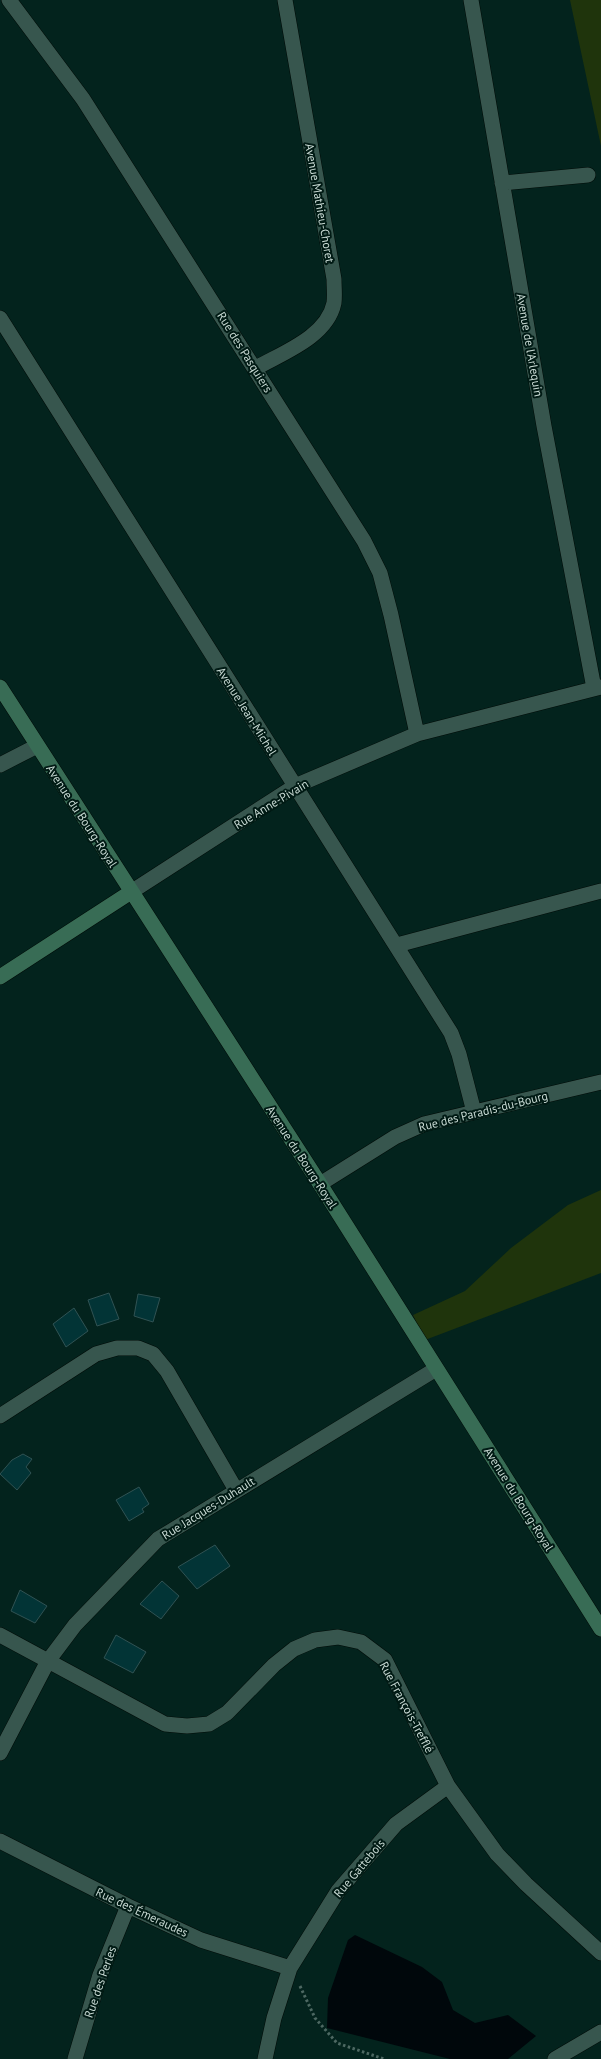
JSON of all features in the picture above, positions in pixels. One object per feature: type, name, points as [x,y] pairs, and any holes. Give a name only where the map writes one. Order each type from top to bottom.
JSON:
[{"type":"street","name":"Rue des Pasquiers","points":[[9,0],[84,99],[364,540],[380,573],[417,734]]},
{"type":"street","name":"Avenue Mathieu-Choret","points":[[256,368],[310,336],[327,320],[334,303],[334,279],[285,0]]},
{"type":"street","name":"Avenue de l'Arlequin","points":[[472,0],[544,426],[598,687]]},
{"type":"street","points":[[502,183],[588,175]]},
{"type":"street","name":"Avenue Jean-Michel","points":[[0,318],[451,1033],[459,1054],[474,1112]]},
{"type":"street","name":"Avenue du Bourg-Royal","points":[[0,687],[320,1184],[601,1629]]},
{"type":"street","name":"Rue Anne-Pivain","points":[[0,977],[295,786],[417,734],[598,687]]},
{"type":"street","points":[[0,765],[37,746]]},
{"type":"street","points":[[397,945],[601,891]]},
{"type":"street","name":"Rue des Paradis-du-Bourg","points":[[320,1184],[395,1137],[424,1124],[601,1082]]},
{"type":"street","points":[[0,1416],[96,1354],[117,1348],[138,1348],[153,1354],[167,1371],[236,1490]]},
{"type":"street","name":"Rue Jacques-Duhault","points":[[0,1753],[48,1661],[74,1625],[158,1539],[436,1369]]},
{"type":"street","name":"Rue François-Trefflé","points":[[0,1635],[165,1724],[187,1726],[209,1724],[227,1712],[274,1665],[294,1648],[315,1640],[338,1637],[361,1642],[385,1660],[448,1786],[498,1854],[526,1884],[601,1953]]},
{"type":"street","name":"Rue Gattebois","points":[[265,2059],[274,2018],[290,1968],[338,1891],[396,1824],[448,1786]]},
{"type":"street","name":"Rue des Émeraudes","points":[[0,1841],[128,1906],[201,1940],[290,1968]]},
{"type":"street","name":"Rue des Perles","points":[[75,2059],[100,1975],[128,1906]]},
{"type":"street","points":[[555,2059],[601,2032]]},
{"type":"path","points":[[290,1968],[315,2018],[337,2043],[384,2059]]},
{"type":"green space","points":[[570,0],[601,0],[601,146]]},
{"type":"green space","points":[[601,1190],[601,1273],[425,1340],[413,1315],[465,1291],[511,1248],[568,1205]]},
{"type":"shaded area","points":[[355,1935],[422,1967],[442,1982],[453,2010],[475,2023],[508,2015],[536,2036],[508,2059],[450,2059],[327,2028],[328,1998],[348,1940]]},
{"type":"building","points":[[109,1293],[119,1319],[97,1326],[88,1300]]},
{"type":"building","points":[[138,1294],[160,1298],[153,1322],[134,1316]]},
{"type":"building","points":[[74,1308],[88,1331],[66,1347],[53,1324]]},
{"type":"building","points":[[23,1454],[32,1459],[26,1467],[31,1473],[17,1490],[0,1474],[12,1460]]},
{"type":"building","points":[[139,1487],[149,1504],[142,1509],[144,1512],[129,1521],[116,1500]]},
{"type":"building","points":[[215,1545],[230,1566],[197,1589],[178,1567]]},
{"type":"building","points":[[162,1581],[179,1596],[161,1619],[140,1604]]},
{"type":"building","points":[[20,1590],[47,1606],[35,1623],[11,1611]]},
{"type":"building","points":[[116,1635],[146,1652],[133,1673],[104,1658]]}]
